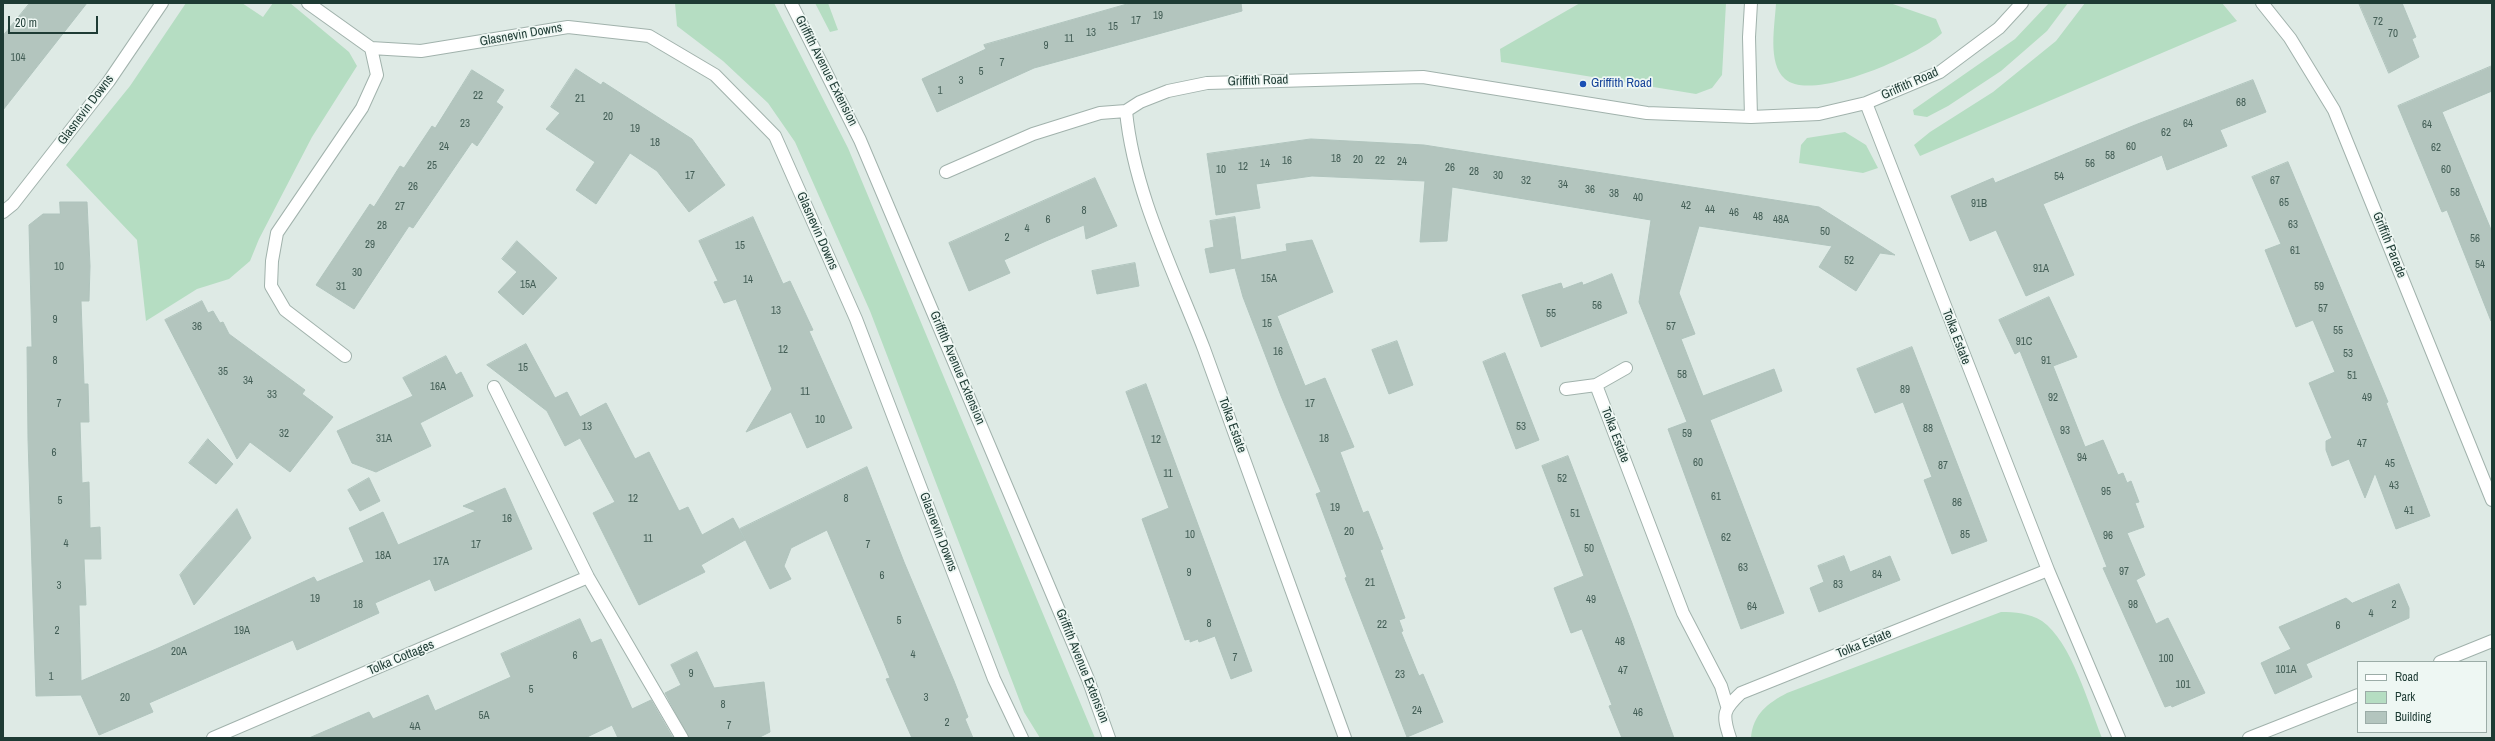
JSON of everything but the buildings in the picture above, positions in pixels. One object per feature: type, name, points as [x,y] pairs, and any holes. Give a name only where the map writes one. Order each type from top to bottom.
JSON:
[{"type":"street","name":"Glasnevin Downs","points":[[3,212],[13,204],[109,81],[162,3]]},
{"type":"street","points":[[308,3],[371,48],[377,75],[362,108],[277,233],[272,261],[270,286],[285,310],[345,356]]},
{"type":"street","name":"Griffith Avenue Extension","points":[[791,3],[860,140],[1088,679],[1109,738]]},
{"type":"street","points":[[1751,3],[1749,37],[1751,117]]},
{"type":"street","name":"Griffith Road","points":[[946,172],[1034,134],[1100,113],[1126,111],[1140,102],[1168,91],[1207,83],[1424,77],[1648,113],[1751,117],[1819,114],[1866,103],[1940,72],[1999,28],[2022,3]]},
{"type":"street","name":"Griffith Parade","points":[[2262,3],[2290,38],[2334,110],[2492,500]]},
{"type":"street","name":"Glasnevin Downs","points":[[371,48],[421,51],[568,27],[648,36],[715,75],[775,136],[856,319],[994,679],[1022,738]]},
{"type":"street","name":"Tolka Estate","points":[[1866,103],[2048,570],[2120,738]]},
{"type":"street","name":"Tolka Estate","points":[[1126,111],[1130,146],[1157,231],[1203,348],[1345,738]]},
{"type":"street","points":[[1566,389],[1596,385],[1626,368]]},
{"type":"street","name":"Tolka Estate","points":[[1596,385],[1683,613],[1721,686],[1727,706]]},
{"type":"street","points":[[494,388],[588,577],[682,738]]},
{"type":"street","name":"Tolka Estate","points":[[1730,738],[1723,719],[1727,706],[1741,693],[2048,570]]},
{"type":"street","name":"Tolka Cottages","points":[[213,738],[588,577]]},
{"type":"street","points":[[2442,661],[2492,641]]},
{"type":"street","points":[[2249,738],[2357,695]]},
{"type":"green space","points":[[186,3],[242,3],[263,17],[273,3],[290,3],[349,52],[357,66],[312,137],[259,239],[250,261],[229,279],[197,289],[146,321],[137,240],[66,165],[130,86]]},
{"type":"green space","points":[[675,3],[774,3],[848,148],[1095,738],[1040,738],[1024,712],[870,311],[795,142],[768,103],[723,61],[677,26]]},
{"type":"green space","points":[[815,3],[828,3],[838,30],[830,32]]},
{"type":"green space","points":[[1580,3],[1726,3],[1722,75],[1712,88],[1696,94],[1501,62],[1500,49]]},
{"type":"green space","points":[[1776,3],[1890,3],[1936,19],[1942,33],[1912,53],[1890,64],[1841,81],[1818,85],[1799,85],[1785,79],[1779,72],[1776,63],[1773,43]]},
{"type":"green space","points":[[2049,3],[2068,3],[2047,31],[2001,71],[1948,106],[1927,117],[1914,115],[1913,110],[2015,39]]},
{"type":"green space","points":[[2085,3],[2222,3],[2237,21],[1920,156],[1914,145],[1930,132],[1993,92],[2056,41]]},
{"type":"green space","points":[[1845,132],[1866,145],[1878,168],[1863,173],[1799,163],[1801,145],[1807,138]]},
{"type":"green space","points":[[2001,612],[2032,616],[2042,621],[2052,630],[2062,643],[2078,675],[2102,738],[1751,738],[1752,730],[1758,716],[1768,705],[1787,693]]},
{"type":"place","name":"Griffith Road","points":[[1583,84]]}]
